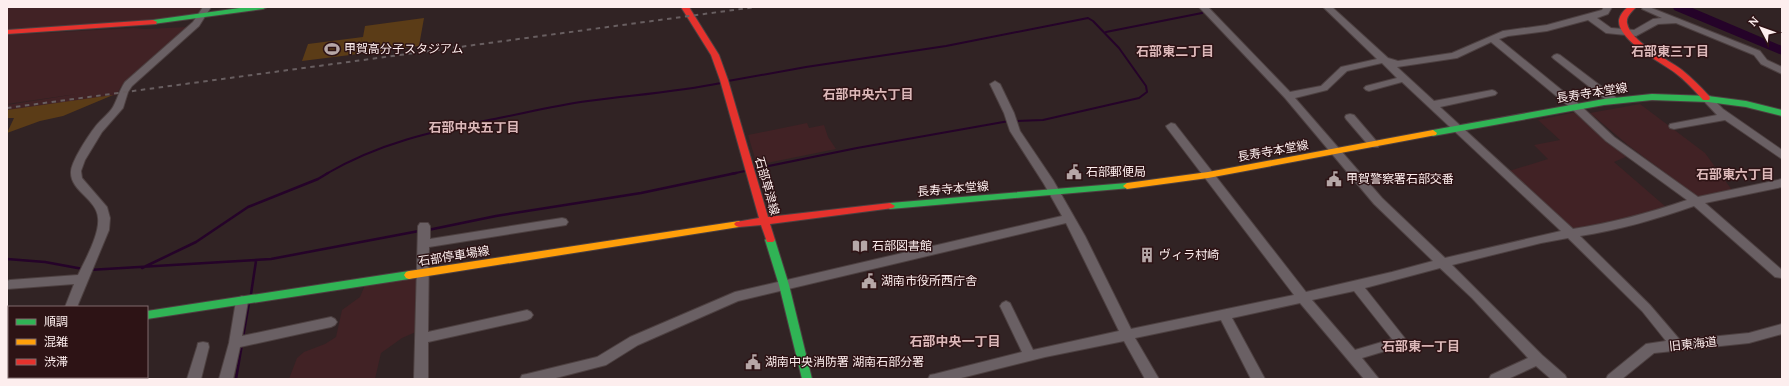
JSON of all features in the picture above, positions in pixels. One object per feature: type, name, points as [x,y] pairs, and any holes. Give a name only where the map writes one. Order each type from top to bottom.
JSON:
[{"type":"main road","points":[[7,32],[103,27],[200,18],[263,7]]},
{"type":"main road","name":"石部草津線","points":[[685,7],[715,55],[722,74],[784,285],[807,379]]},
{"type":"main road","points":[[1632,7],[1627,10],[1622,18],[1622,23],[1627,32],[1639,43],[1687,78],[1706,98]]},
{"type":"main road","name":"長寿寺本堂線","points":[[764,220],[868,208],[1121,187],[1208,175],[1576,107],[1634,98],[1677,96],[1706,98],[1757,106],[1782,114]]},
{"type":"main road","name":"石部停車場線","points":[[148,315],[764,220]]},
{"type":"street","points":[[71,306],[103,230],[104,218],[101,207],[77,179],[76,171],[80,160],[98,130],[118,108],[123,92],[128,84],[196,24],[207,7]]},
{"type":"street","points":[[1203,7],[1288,96],[1378,201],[1476,295],[1537,359],[1560,379]]},
{"type":"street","points":[[1327,7],[1570,233],[1646,308],[1677,345]]},
{"type":"street","points":[[1288,96],[1324,88],[1344,69],[1383,60],[1398,64],[1454,56],[1492,38],[1522,30],[1547,28],[1590,17],[1605,12],[1608,7]]},
{"type":"street","points":[[1646,9],[1757,53],[1764,62],[1782,71]]},
{"type":"street","points":[[1590,17],[1609,31],[1627,32],[1640,31],[1656,21],[1677,20]]},
{"type":"street","points":[[1492,38],[1576,107],[1610,139],[1696,202],[1779,274]]},
{"type":"street","points":[[1557,57],[1614,101]]},
{"type":"street","points":[[1369,88],[1404,79]]},
{"type":"street","points":[[995,84],[1009,113],[1015,131],[1054,193],[1096,270],[1144,367],[1152,379]]},
{"type":"street","points":[[1432,105],[1492,93]]},
{"type":"street","points":[[1706,98],[1727,116],[1782,155]]},
{"type":"street","points":[[1674,126],[1727,116]]},
{"type":"street","points":[[1350,117],[1374,145]]},
{"type":"street","points":[[1171,126],[1303,298],[1372,379]]},
{"type":"street","points":[[935,379],[975,375],[1030,356],[1303,298],[1541,239],[1605,228],[1655,215],[1696,202],[1782,183]]},
{"type":"street","points":[[527,379],[578,368],[601,360],[634,341],[736,297],[1068,219]]},
{"type":"street","points":[[424,244],[562,222]]},
{"type":"street","points":[[421,379],[424,226]]},
{"type":"street","points":[[10,285],[83,279]]},
{"type":"street","points":[[1353,356],[1402,341],[1356,285]]},
{"type":"street","points":[[226,379],[236,343],[242,301]]},
{"type":"street","points":[[1006,306],[1030,356]]},
{"type":"street","points":[[1224,314],[1258,379]]},
{"type":"street","points":[[422,338],[521,320]]},
{"type":"street","points":[[236,343],[331,322]]},
{"type":"street","name":"旧東海道","points":[[1613,379],[1652,348],[1749,338],[1782,329]]},
{"type":"street","points":[[194,379],[203,348]]},
{"type":"street","points":[[1496,379],[1537,359]]},
{"type":"shaded area","points":[[7,7],[204,7],[200,12],[191,16],[7,31]]},
{"type":"shaded area","points":[[424,18],[419,46],[359,54],[362,38],[358,54],[302,61],[308,44],[363,37],[365,26]]},
{"type":"shaded area","points":[[188,27],[125,82],[117,95],[7,111],[7,105],[77,94],[7,104],[7,35],[134,28],[145,29]]},
{"type":"shaded area","points":[[113,95],[63,116],[40,121],[7,133],[14,118],[7,118],[7,110]]},
{"type":"shaded area","points":[[1640,104],[1705,153],[1732,190],[1701,197],[1695,195],[1628,145],[1590,113]]},
{"type":"shaded area","points":[[1576,112],[1630,155],[1614,162],[1666,207],[1618,221],[1573,230],[1509,171],[1548,159],[1534,145],[1560,140],[1538,120]]},
{"type":"shaded area","points":[[807,123],[809,128],[824,125],[828,137],[836,149],[757,165],[748,135]]},
{"type":"shaded area","points":[[421,277],[418,331],[402,338],[381,353],[375,379],[289,379],[297,358],[304,352],[325,344],[336,337],[342,310],[360,297],[365,285]]},
{"type":"waterway","points":[[1106,32],[1202,13],[1207,7]]},
{"type":"waterway","points":[[1679,7],[1782,51]]},
{"type":"waterway","points":[[728,81],[806,67],[946,46],[1088,18],[1093,21],[1119,48],[1146,86],[1147,92],[1139,98],[1043,120],[1014,121]]},
{"type":"waterway","points":[[326,174],[368,153],[389,145],[410,138],[453,128],[577,103],[721,83]]},
{"type":"waterway","points":[[754,169],[857,148],[1009,121]]},
{"type":"waterway","points":[[731,174],[745,171]]},
{"type":"waterway","points":[[145,267],[196,242],[248,207],[318,179],[328,173]]},
{"type":"waterway","points":[[428,230],[496,216],[641,193],[736,173]]},
{"type":"waterway","points":[[145,267],[271,259],[419,231]]},
{"type":"waterway","points":[[7,259],[45,262],[83,269]]},
{"type":"waterway","points":[[251,294],[256,261]]},
{"type":"waterway","points":[[89,270],[145,267]]},
{"type":"waterway","points":[[243,337],[249,303]]},
{"type":"waterway","points":[[236,379],[242,344]]},
{"type":"railway","points":[[7,108],[756,7]]},
{"type":"traffic: fast","points":[[153,22],[263,7]]},
{"type":"traffic: fast","points":[[1433,133],[1604,102],[1652,97],[1708,99],[1746,104],[1782,113]]},
{"type":"traffic: fast","points":[[890,206],[1127,186]]},
{"type":"traffic: fast","points":[[770,240],[784,285],[807,379]]},
{"type":"traffic: fast","points":[[148,315],[409,275]]},
{"type":"traffic: slow","points":[[1127,186],[1208,175],[1433,133]]},
{"type":"traffic: slow","points":[[409,275],[739,224]]},
{"type":"traffic: jam","points":[[685,7],[715,55],[724,80],[770,240]]},
{"type":"traffic: jam","points":[[1632,7],[1627,12],[1623,20],[1625,29],[1630,36],[1681,73],[1706,98]]},
{"type":"traffic: jam","points":[[7,32],[153,22]]},
{"type":"traffic: jam","points":[[739,224],[890,206]]},
{"type":"place","name":"甲賀高分子スタジアム","points":[[332,49]]},
{"type":"place","name":"石部郵便局","points":[[1074,172]]},
{"type":"place","name":"甲賀警察署石部交番","points":[[1334,179]]},
{"type":"place","name":"石部図書館","points":[[860,246]]},
{"type":"place","name":"ヴィラ村崎","points":[[1147,255]]},
{"type":"place","name":"湖南市役所西庁舎","points":[[869,281]]},
{"type":"place","name":"湖南中央消防署 湖南石部分署","points":[[753,362]]},
{"type":"district","name":"石部東二丁目","points":[[1175,51]]},
{"type":"district","name":"石部東三丁目","points":[[1670,51]]},
{"type":"district","name":"石部中央六丁目","points":[[868,94]]},
{"type":"district","name":"石部中央五丁目","points":[[474,127]]},
{"type":"district","name":"石部東六丁目","points":[[1735,174]]},
{"type":"district","name":"石部中央一丁目","points":[[955,341]]},
{"type":"district","name":"石部東一丁目","points":[[1421,346]]}]
